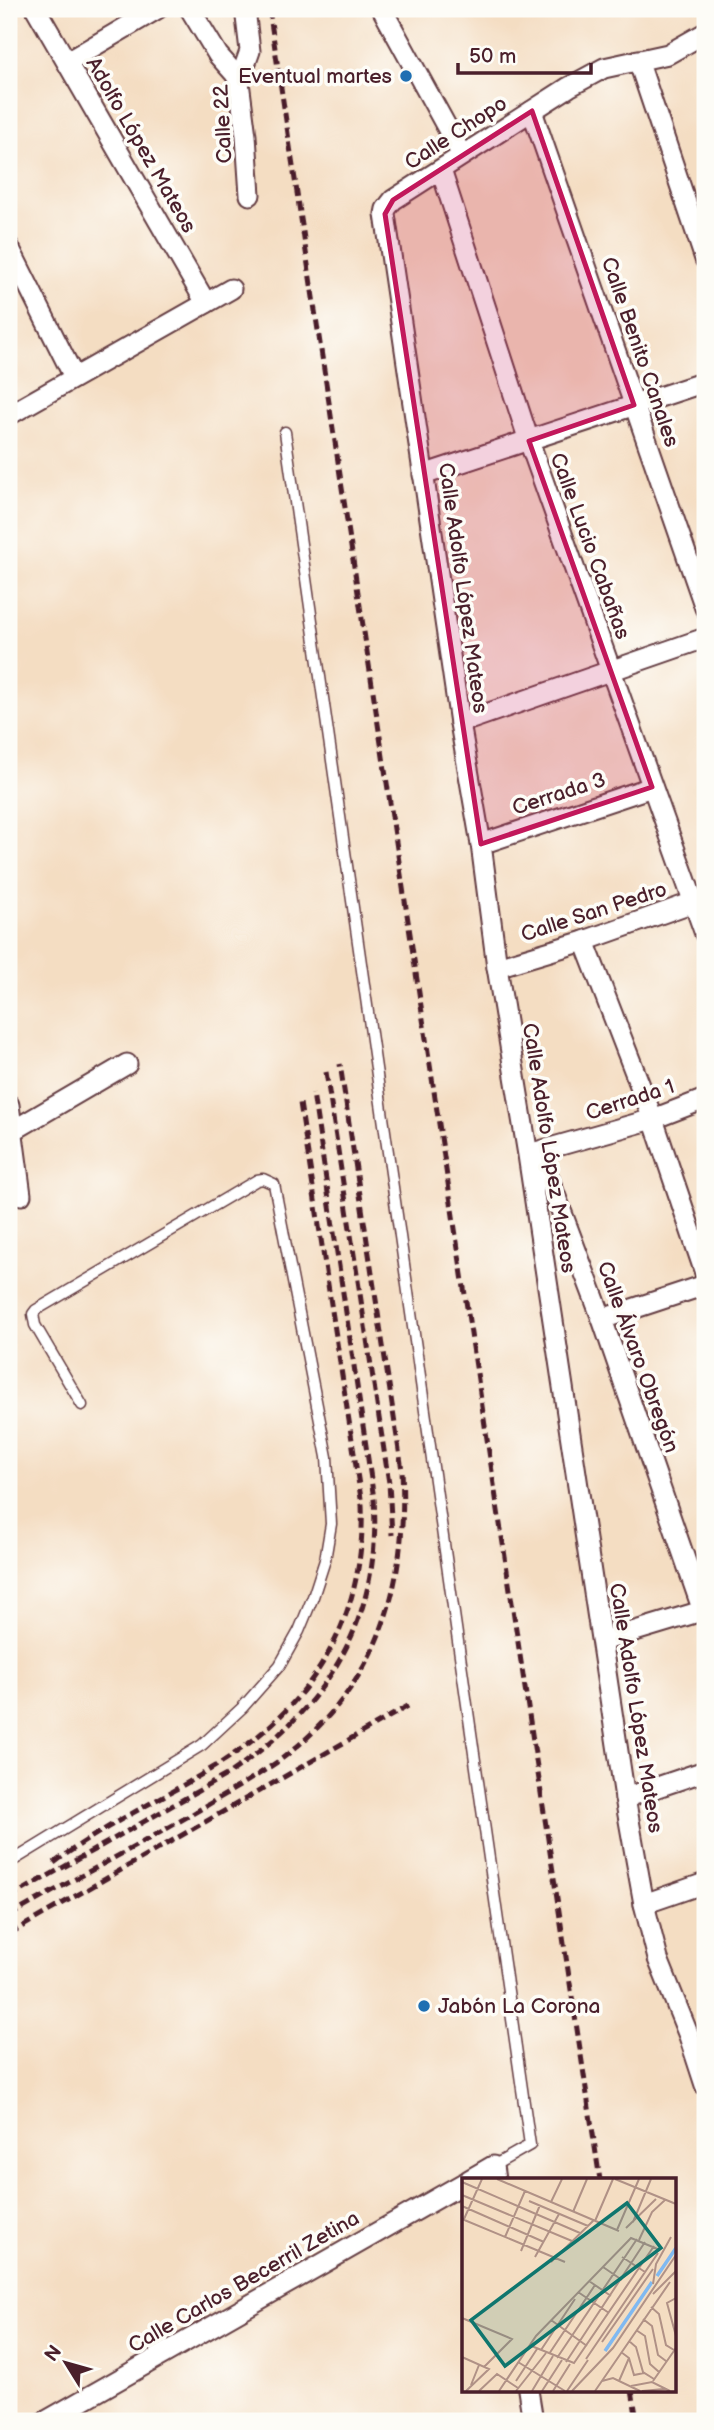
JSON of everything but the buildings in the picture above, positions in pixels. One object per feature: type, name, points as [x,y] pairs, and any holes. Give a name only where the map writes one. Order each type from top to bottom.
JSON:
[{"type":"street","name":"Adolfo López Mateos","points":[[36,9],[206,303]]},
{"type":"street","points":[[67,62],[157,9]]},
{"type":"street","points":[[190,9],[218,55],[239,82]]},
{"type":"street","name":"Calle 22","points":[[245,9],[250,51],[239,82],[250,195]]},
{"type":"street","points":[[382,9],[462,155]]},
{"type":"street","name":"Calle Chopo","points":[[386,209],[393,200],[462,155],[604,68],[668,54],[705,33]]},
{"type":"street","points":[[638,60],[705,259]]},
{"type":"street","name":"Calle Benito Canales","points":[[532,111],[705,608]]},
{"type":"street","name":"Calle Lucio Cabañas","points":[[441,170],[529,441],[610,671],[652,787],[700,900],[705,934]]},
{"type":"street","name":"Calle Adolfo López Mateos","points":[[386,209],[385,220],[460,723],[481,845],[497,967],[533,1153],[625,1798],[644,1904],[658,1959],[697,2032],[705,2085]]},
{"type":"street","points":[[9,247],[74,377]]},
{"type":"street","points":[[9,415],[231,289]]},
{"type":"street","points":[[423,475],[705,382]]},
{"type":"street","points":[[460,723],[705,638]]},
{"type":"street","name":"Cerrada 3","points":[[481,845],[652,787]]},
{"type":"street","name":"Calle San Pedro","points":[[497,967],[584,942],[700,900]]},
{"type":"street","points":[[584,942],[653,1119],[705,1273]]},
{"type":"street","points":[[10,1132],[128,1064]]},
{"type":"street","name":"Cerrada 1","points":[[533,1153],[653,1119],[705,1099]]},
{"type":"street","points":[[9,1105],[10,1132],[21,1195]]},
{"type":"street","name":"Calle Álvaro Obregón","points":[[533,1153],[602,1319],[705,1613]]},
{"type":"street","points":[[602,1319],[705,1285]]},
{"type":"street","points":[[603,1641],[705,1613]]},
{"type":"street","points":[[625,1798],[705,1771]]},
{"type":"street","points":[[644,1904],[705,1883]]},
{"type":"street","points":[[476,2178],[494,2173]]},
{"type":"street","name":"Calle Carlos Becerril Zetina","points":[[46,2421],[462,2184]]},
{"type":"street","points":[[528,2392],[533,2421]]},
{"type":"lane","points":[[285,432],[530,2145],[494,2173]]},
{"type":"lane","points":[[9,1863],[202,1745],[243,1707],[280,1665],[299,1631],[313,1597],[325,1560],[331,1524],[327,1457],[274,1184],[263,1178],[257,1180],[36,1310],[33,1314],[35,1325],[82,1405]]},
{"type":"highlighted area","points":[[532,111],[634,405],[529,441],[652,787],[481,844],[385,214],[393,200]]},
{"type":"railway","points":[[269,9],[600,2178]]},
{"type":"railway","points":[[9,1916],[175,1824],[280,1760],[314,1731],[341,1700],[363,1667],[380,1632],[392,1594],[399,1555],[402,1470],[340,1064]]},
{"type":"railway","points":[[326,1072],[389,1483],[392,1535]]},
{"type":"railway","points":[[9,1898],[228,1774],[263,1748],[294,1720],[320,1690],[341,1657],[357,1622],[368,1584],[374,1543],[374,1499],[313,1093]]},
{"type":"railway","points":[[54,1863],[94,1835],[201,1775],[255,1739],[284,1713],[308,1684],[328,1653],[344,1620],[355,1584],[361,1545],[362,1505],[300,1103]]},
{"type":"railway","points":[[9,1934],[408,1706]]},
{"type":"railway","points":[[632,2392],[637,2421]]},
{"type":"place","name":"Eventual martes","points":[[406,76]]},
{"type":"place","name":"Jabón La Corona","points":[[424,2006]]}]
